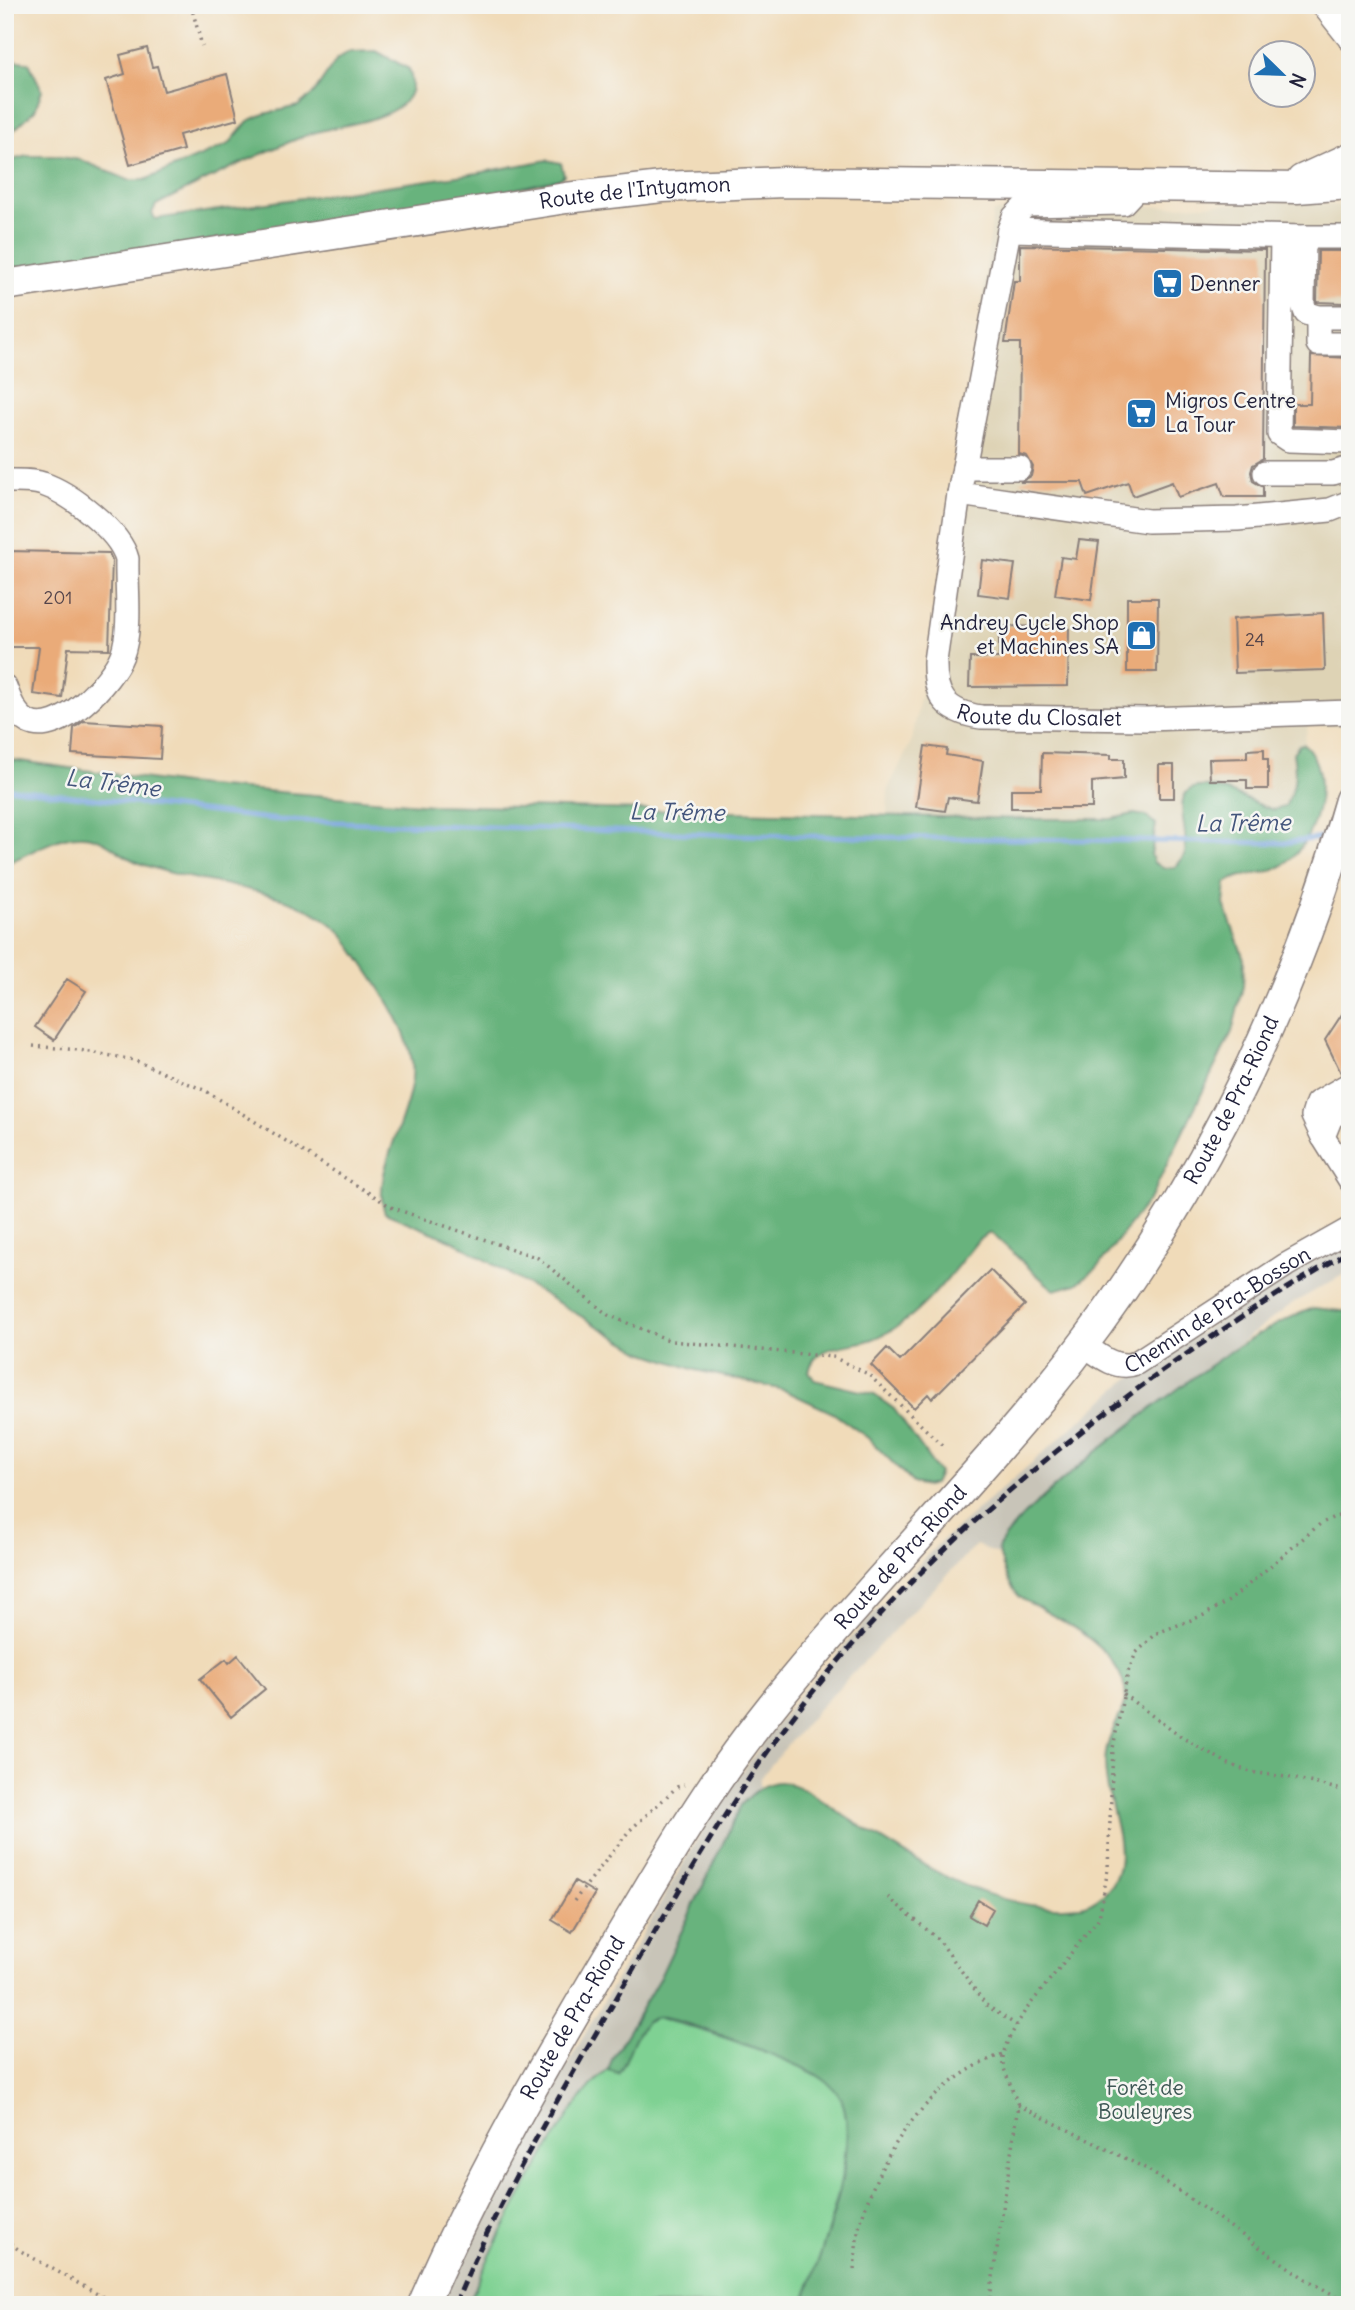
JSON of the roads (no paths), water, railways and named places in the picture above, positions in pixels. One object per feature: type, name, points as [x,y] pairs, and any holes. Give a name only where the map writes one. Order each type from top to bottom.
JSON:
[{"type":"main road","name":"Route de l'Intyamon","points":[[1272,187],[1321,173],[1350,158]]},
{"type":"main road","name":"Route de l'Intyamon","points":[[5,285],[638,189],[784,182],[1314,188],[1350,184]]},
{"type":"main road","name":"Route de Pra-Riond","points":[[423,2305],[459,2225],[531,2090],[660,1868],[714,1785],[778,1701],[1012,1433],[1083,1344],[1154,1242],[1210,1146],[1261,1046],[1325,881],[1350,800]]},
{"type":"street","points":[[1323,5],[1350,39]]},
{"type":"street","points":[[1140,185],[1123,202],[1026,205],[1014,217],[1009,230],[1350,237]]},
{"type":"street","name":"Route du Closalet","points":[[1009,230],[959,494],[934,678],[940,698],[955,711],[981,717],[1147,719],[1350,712]]},
{"type":"street","points":[[1293,237],[1306,313],[1318,317],[1350,317]]},
{"type":"street","points":[[1293,237],[1279,434],[1288,440],[1350,442]]},
{"type":"street","points":[[1318,317],[1318,344],[1350,344]]},
{"type":"street","points":[[964,468],[1019,468]]},
{"type":"street","points":[[1265,473],[1333,473],[1350,468]]},
{"type":"street","points":[[5,481],[37,482],[57,490],[114,534],[124,547],[127,559],[122,654],[101,687],[62,719],[38,725],[28,722],[17,712],[5,687]]},
{"type":"street","points":[[959,494],[1148,521],[1184,522],[1331,510],[1350,502]]},
{"type":"street","points":[[1350,1084],[1317,1103],[1313,1116],[1350,1180]]},
{"type":"street","points":[[1323,1137],[1331,1117],[1350,1106]]},
{"type":"street","name":"Chemin de Pra-Bosson","points":[[1083,1344],[1117,1364],[1127,1366],[1136,1363],[1286,1265],[1350,1229]]},
{"type":"waterway","name":"La Trême","points":[[5,788],[279,820],[738,835],[1283,843],[1329,837]]},
{"type":"railway","points":[[455,2305],[490,2227],[529,2152],[693,1867],[781,1733],[838,1661],[901,1592],[969,1526],[1041,1464],[1116,1405],[1193,1350],[1271,1298],[1350,1251]]},
{"type":"place","name":"Denner","points":[[1167,284]]},
{"type":"place","name":"Migros Centre La Tour","points":[[1142,413]]},
{"type":"place","name":"Andrey Cycle Shop et Machines SA","points":[[1142,635]]},
{"type":"park label","name":"Forêt de Bouleyres","points":[[1145,2100]]}]
